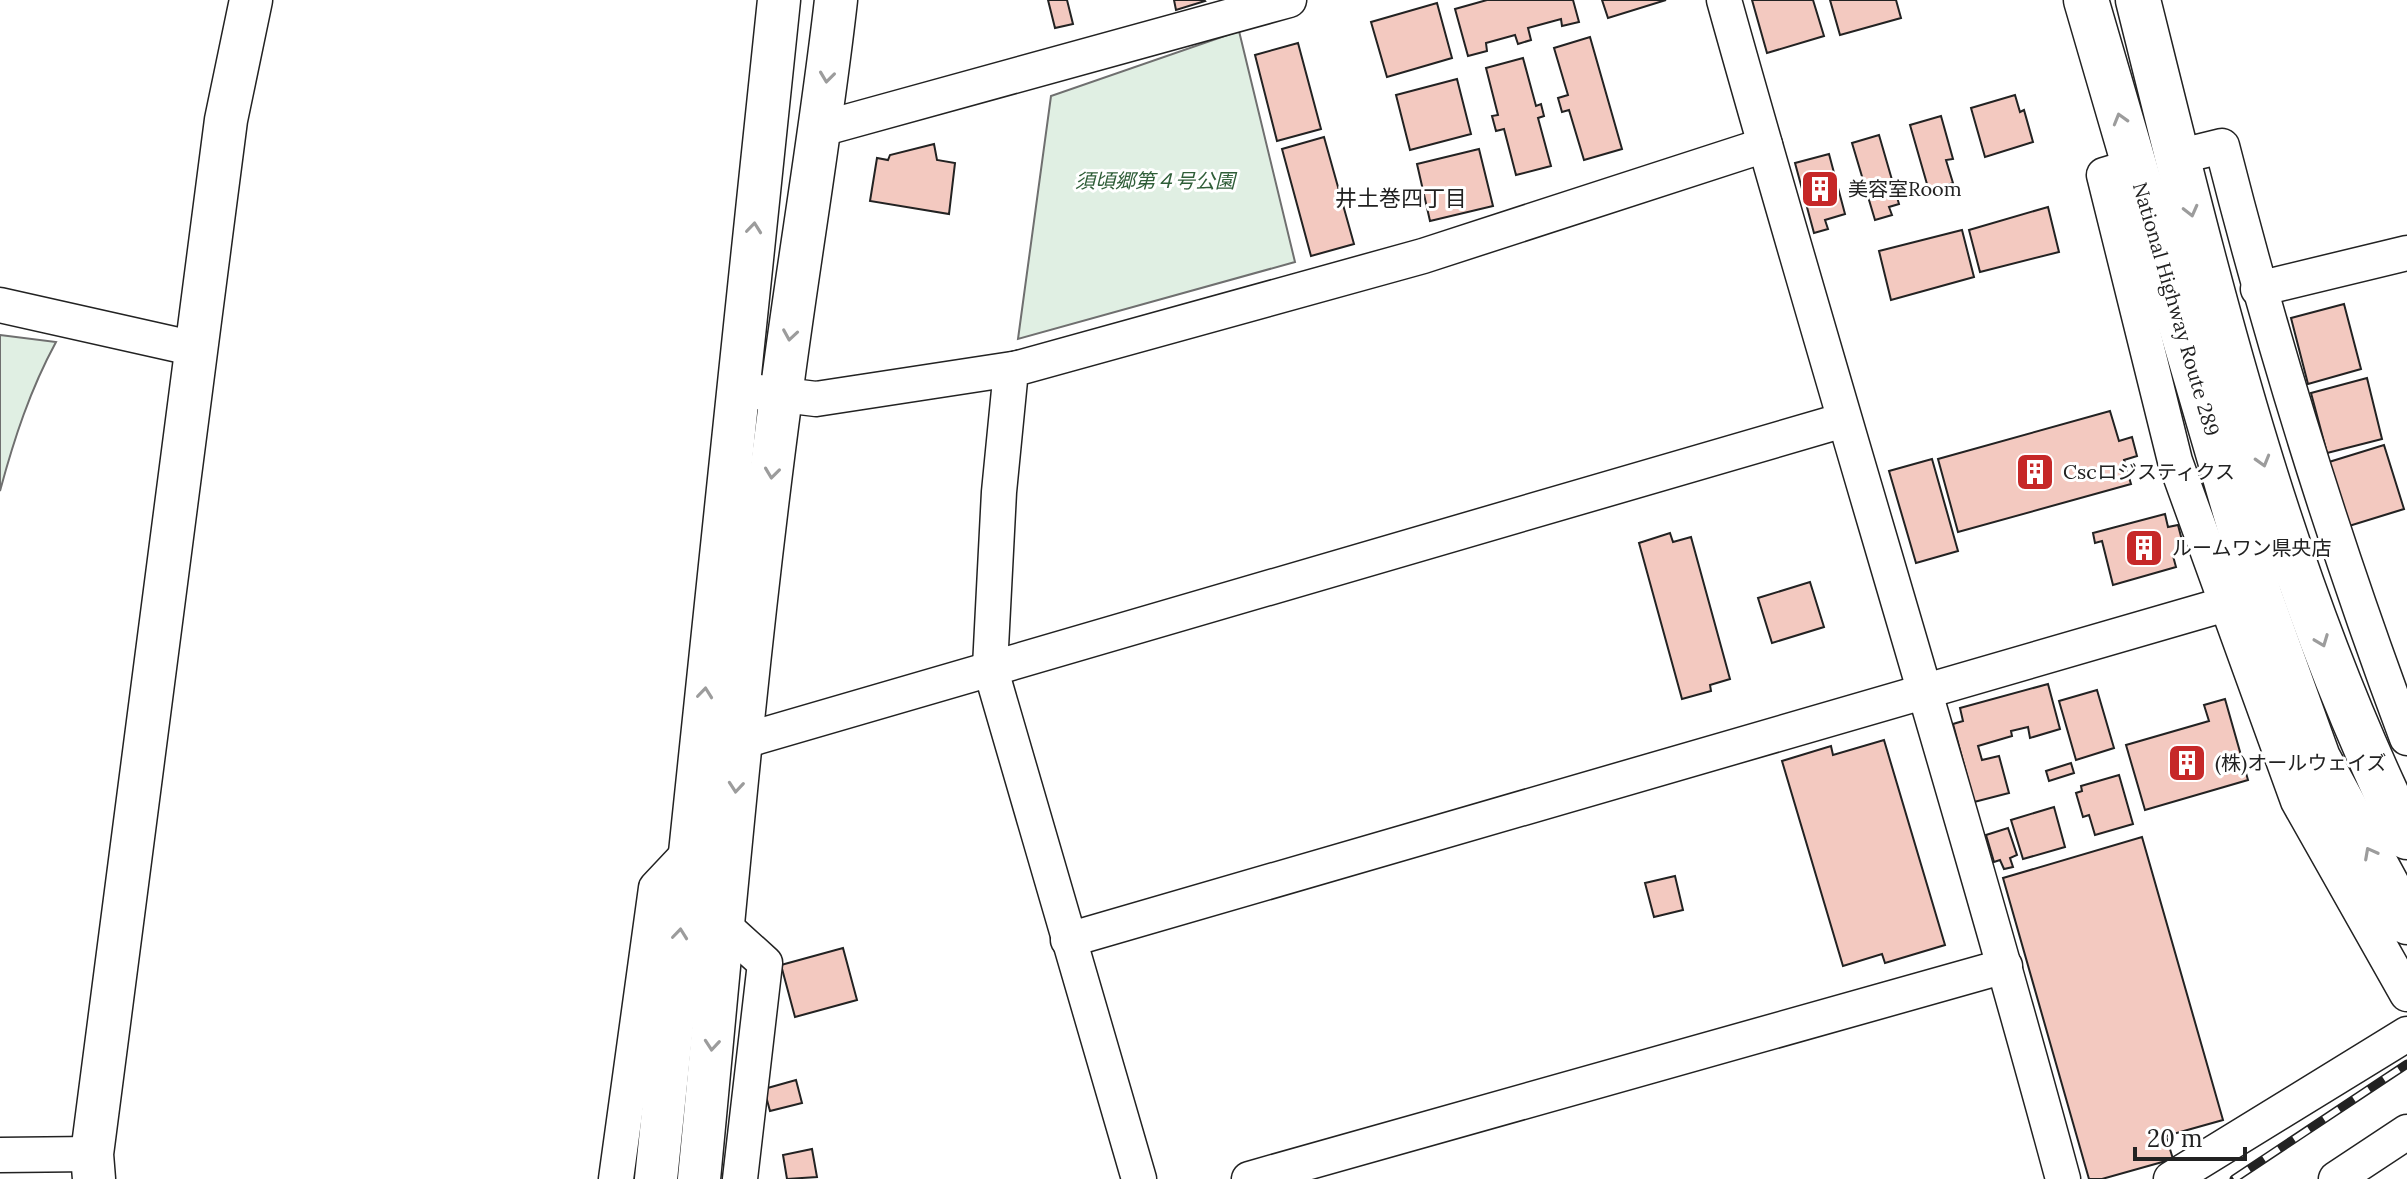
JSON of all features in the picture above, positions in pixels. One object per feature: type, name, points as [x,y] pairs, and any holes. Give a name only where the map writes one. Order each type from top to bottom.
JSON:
[{"type":"highway","name":"National Highway Route 289","points":[[2086,0],[2134,166],[2243,600],[2318,758],[2407,922]]},
{"type":"highway","name":"National Highway Route 289","points":[[2138,0],[2198,241],[2294,569],[2363,747],[2407,837]]},
{"type":"street","points":[[0,1155],[93,1166],[226,120],[251,0]]},
{"type":"street","points":[[656,1179],[736,389],[779,0]]},
{"type":"street","points":[[699,1179],[740,742],[781,395],[821,129],[836,0]]},
{"type":"street","points":[[821,129],[1289,0]]},
{"type":"street","points":[[1724,0],[1922,691],[2005,966],[2063,1179]]},
{"type":"street","points":[[1139,1179],[990,667],[1011,370],[1423,256],[1765,145]]},
{"type":"street","points":[[2177,157],[2222,146],[2258,289],[2366,628],[2407,738]]},
{"type":"street","points":[[2258,289],[2407,253]]},
{"type":"street","points":[[0,305],[196,349]]},
{"type":"street","points":[[736,389],[816,399],[1019,368]]},
{"type":"street","points":[[740,742],[1844,420]]},
{"type":"street","points":[[1068,940],[2243,600],[2298,801],[2407,994]]},
{"type":"street","points":[[616,1179],[656,888],[688,854]]},
{"type":"street","points":[[723,925],[765,963],[740,1179]]},
{"type":"street","points":[[1249,1179],[2005,966]]},
{"type":"street","points":[[2171,1179],[2407,1034]]},
{"type":"street","points":[[2336,1179],[2407,1132]]},
{"type":"green space","name":"須頃郷第４号公園","points":[[1239,31],[1295,262],[1018,339],[1051,96]]},
{"type":"green space","points":[[0,335],[56,342],[24,415],[0,491]]},
{"type":"building","points":[[1048,0],[1067,0],[1073,24],[1055,28]]},
{"type":"building","points":[[1174,0],[1204,0],[1205,1],[1176,10]]},
{"type":"building","points":[[1487,0],[1573,0],[1579,22],[1562,26],[1561,19],[1528,28],[1531,40],[1518,44],[1515,35],[1486,43],[1487,51],[1468,56],[1455,9]]},
{"type":"building","points":[[1602,0],[1666,0],[1608,18]]},
{"type":"building","points":[[1752,0],[1813,0],[1824,36],[1767,53]]},
{"type":"building","points":[[1830,0],[1896,0],[1901,18],[1840,35]]},
{"type":"building","points":[[1437,3],[1452,58],[1387,77],[1371,22]]},
{"type":"building","points":[[1590,37],[1622,149],[1584,160],[1569,110],[1562,112],[1558,98],[1568,95],[1554,48]]},
{"type":"building","points":[[1298,43],[1321,129],[1277,141],[1255,55]]},
{"type":"building","points":[[1523,58],[1536,106],[1541,104],[1544,116],[1538,118],[1551,166],[1516,175],[1504,129],[1496,131],[1492,116],[1498,115],[1486,68]]},
{"type":"building","points":[[1457,79],[1471,134],[1410,150],[1396,95]]},
{"type":"building","points":[[2015,95],[2020,112],[2024,110],[2033,142],[1985,157],[1971,108]]},
{"type":"building","points":[[1941,116],[1953,159],[1946,160],[1953,183],[1929,191],[1910,125]]},
{"type":"building","points":[[1879,135],[1899,204],[1889,207],[1892,215],[1875,220],[1852,143]]},
{"type":"building","points":[[1324,137],[1354,244],[1311,256],[1282,149]]},
{"type":"building","points":[[934,144],[937,160],[955,163],[949,214],[870,201],[877,158],[888,160],[890,155]]},
{"type":"building","points":[[1479,149],[1493,206],[1430,221],[1417,164]]},
{"type":"building","name":"美容室Room","points":[[1829,154],[1845,214],[1825,220],[1828,229],[1814,233],[1795,163]]},
{"type":"building","points":[[2048,207],[2059,252],[1980,272],[1969,230]]},
{"type":"building","points":[[1962,230],[1974,277],[1891,300],[1879,251]]},
{"type":"building","points":[[2344,304],[2361,369],[2308,384],[2291,318]]},
{"type":"building","points":[[2367,378],[2382,439],[2327,453],[2311,393]]},
{"type":"building","name":"Cscロジスティクス","points":[[2110,411],[2119,441],[2132,437],[2137,456],[2124,460],[2131,484],[1958,532],[1938,459]]},
{"type":"building","points":[[2384,445],[2404,509],[2349,526],[2329,462]]},
{"type":"building","points":[[1932,459],[1958,551],[1916,563],[1889,471]]},
{"type":"building","name":"ルームワン県央店","points":[[2165,514],[2168,527],[2178,525],[2185,552],[2173,556],[2176,567],[2113,585],[2102,541],[2095,543],[2093,533]]},
{"type":"building","points":[[1670,533],[1673,542],[1691,537],[1730,679],[1710,685],[1711,691],[1682,699],[1639,543]]},
{"type":"building","points":[[1810,582],[1824,627],[1772,643],[1758,598]]},
{"type":"building","points":[[2048,684],[2060,729],[2030,738],[2028,727],[2011,731],[2012,736],[1978,746],[1982,760],[1999,756],[2009,793],[1974,802],[1953,724],[1963,721],[1960,708]]},
{"type":"building","points":[[2097,690],[2114,748],[2076,760],[2059,701]]},
{"type":"building","name":"(株)オールウェイズ","points":[[2225,699],[2248,780],[2145,810],[2126,745],[2209,721],[2204,705]]},
{"type":"building","points":[[1884,740],[1945,945],[1885,963],[1882,954],[1843,966],[1782,761],[1831,746],[1833,755]]},
{"type":"building","points":[[2071,763],[2074,773],[2049,781],[2046,771]]},
{"type":"building","points":[[2119,775],[2133,824],[2095,835],[2089,815],[2083,817],[2076,793],[2082,791],[2081,786]]},
{"type":"building","points":[[2054,807],[2065,847],[2023,859],[2011,820]]},
{"type":"building","points":[[2008,828],[2017,855],[2010,858],[2013,867],[2004,869],[2000,860],[1994,862],[1986,835]]},
{"type":"building","points":[[2142,837],[2223,1120],[2166,1136],[2173,1159],[2102,1179],[2089,1179],[2003,878]]},
{"type":"building","points":[[1675,876],[1683,910],[1654,917],[1645,883]]},
{"type":"building","points":[[843,948],[857,1000],[795,1017],[781,965]]},
{"type":"building","points":[[796,1080],[802,1103],[770,1111],[764,1089]]},
{"type":"building","points":[[812,1149],[817,1177],[787,1179],[783,1155]]},
{"type":"railway","points":[[2234,1179],[2407,1064]]},
{"type":"place","name":"美容室Room","points":[[1820,189]]},
{"type":"place","name":"Cscロジスティクス","points":[[2035,472]]},
{"type":"place","name":"ルームワン県央店","points":[[2144,548]]},
{"type":"place","name":"(株)オールウェイズ","points":[[2187,763]]},
{"type":"district","name":"井土巻四丁目","points":[[1401,198]]}]
